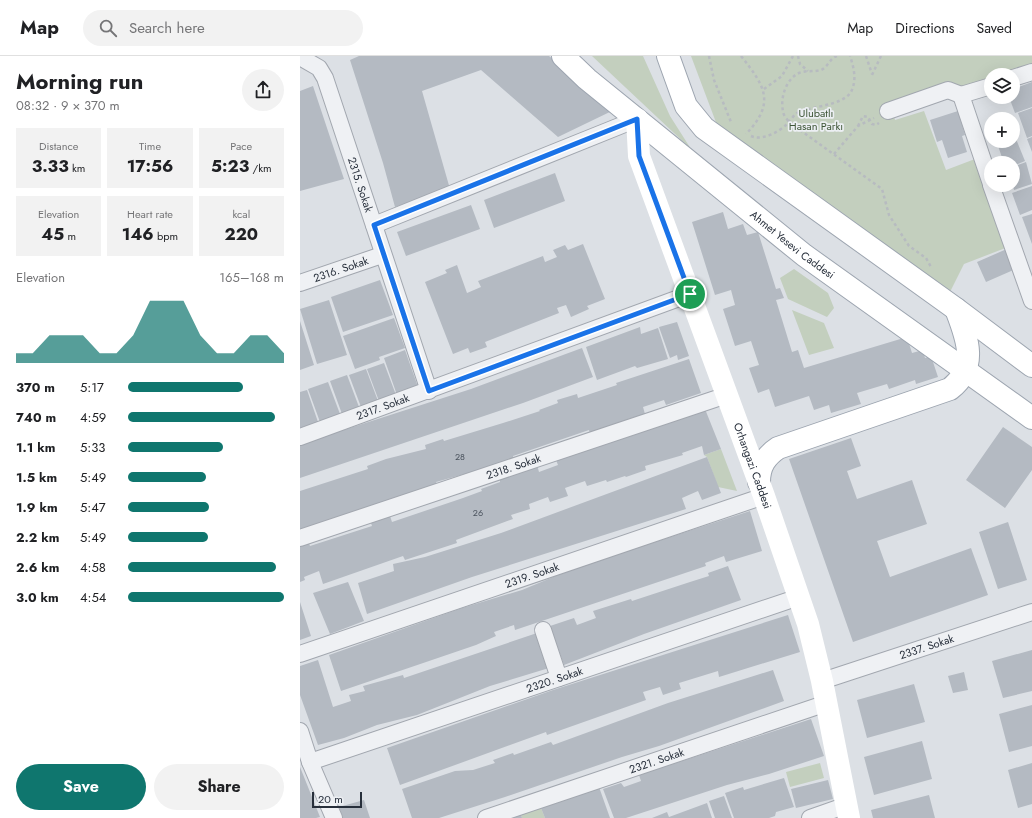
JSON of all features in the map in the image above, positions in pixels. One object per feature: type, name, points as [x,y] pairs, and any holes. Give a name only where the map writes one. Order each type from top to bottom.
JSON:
[{"type":"main road","name":"Ahmet Yesevi Caddesi","points":[[563,56],[578,64],[637,119],[804,255],[1032,418]]},
{"type":"main road","points":[[668,56],[686,106],[704,128],[740,138],[956,309],[1030,362]]},
{"type":"main road","name":"Orhangazi Caddesi","points":[[637,119],[639,156],[727,395],[799,597],[822,681],[848,812]]},
{"type":"main road","points":[[761,489],[759,475],[765,460],[778,448],[950,389],[960,381],[966,372],[969,360],[964,330],[956,309]]},
{"type":"street","name":"2315. Sokak","points":[[300,57],[319,68],[325,78],[374,225],[382,255],[429,391]]},
{"type":"street","points":[[1020,76],[1032,72]]},
{"type":"street","points":[[888,111],[948,90],[961,96],[984,88]]},
{"type":"street","points":[[961,96],[984,163]]},
{"type":"street","points":[[374,225],[637,119]]},
{"type":"street","points":[[994,192],[1032,301]]},
{"type":"street","name":"2316. Sokak","points":[[300,283],[382,255]]},
{"type":"street","name":"2317. Sokak","points":[[300,437],[429,391],[690,294]]},
{"type":"street","name":"2318. Sokak","points":[[300,538],[727,395]]},
{"type":"street","name":"2319. Sokak","points":[[300,654],[761,489]]},
{"type":"street","name":"2320. Sokak","points":[[310,762],[799,597]]},
{"type":"street","name":"2337. Sokak","points":[[822,681],[1032,612]]},
{"type":"street","points":[[543,630],[559,678]]},
{"type":"street","name":"2321. Sokak","points":[[486,818],[827,704]]},
{"type":"street","points":[[300,731],[310,762],[334,818]]},
{"type":"street","points":[[810,818],[848,812]]},
{"type":"path","points":[[709,56],[714,80],[732,125]]},
{"type":"path","points":[[740,138],[763,113],[764,89],[741,56]]},
{"type":"path","points":[[764,89],[782,76],[793,56]]},
{"type":"path","points":[[798,56],[800,64],[808,71]]},
{"type":"path","points":[[837,56],[833,57],[827,66],[821,70],[808,71],[798,74],[790,82],[783,93],[783,112],[789,122],[882,189],[889,215],[909,246],[926,258],[934,271]]},
{"type":"path","points":[[740,138],[756,138],[775,133],[789,122],[795,114],[806,109],[821,107],[838,101],[850,93],[855,78],[850,56]]},
{"type":"path","points":[[866,56],[872,74],[881,56]]},
{"type":"path","points":[[834,154],[858,126]]},
{"type":"green space","points":[[592,56],[643,56],[670,116],[691,149]]},
{"type":"green space","name":"Ulubatlı Hasan Parkı","points":[[691,56],[1032,56],[1032,65],[1020,69],[1020,68],[984,68],[984,82],[891,106],[895,120],[924,111],[946,170],[975,159],[984,183],[984,192],[987,192],[1008,247],[964,264],[949,294],[717,125]]},
{"type":"green space","points":[[794,269],[828,293],[834,308],[827,317],[788,299],[780,278]]},
{"type":"green space","points":[[792,310],[824,323],[834,348],[809,355]]},
{"type":"green space","points":[[721,449],[737,491],[718,487],[707,457],[704,455]]},
{"type":"green space","points":[[820,763],[824,778],[790,787],[786,772]]},
{"type":"green space","points":[[541,808],[545,818],[522,818],[521,815]]},
{"type":"building","points":[[359,56],[549,56],[616,109],[558,137],[481,70],[422,91],[450,189],[395,207],[383,163],[350,60]]},
{"type":"building","points":[[1032,82],[1032,107],[1015,112],[1012,104],[1020,104],[1020,86]]},
{"type":"building","points":[[313,86],[344,179],[300,191],[300,91]]},
{"type":"building","points":[[1032,108],[1032,136],[1027,138],[1020,119],[1020,112]]},
{"type":"building","points":[[958,111],[965,135],[962,136],[967,152],[948,158],[942,140],[937,142],[930,120]]},
{"type":"building","points":[[1032,137],[1032,152],[1027,139]]},
{"type":"building","points":[[999,148],[1020,148],[1025,161],[1020,163],[1020,156],[1002,156]]},
{"type":"building","points":[[1026,162],[1032,184],[1020,188],[1020,164]]},
{"type":"building","points":[[555,173],[565,201],[494,228],[484,200]]},
{"type":"building","points":[[1032,186],[1032,210],[1020,215],[1012,193],[1020,192],[1020,190]]},
{"type":"building","points":[[471,205],[480,229],[406,256],[397,232]]},
{"type":"building","points":[[723,212],[728,229],[743,224],[747,235],[758,232],[776,289],[780,288],[784,298],[776,300],[792,352],[798,350],[804,368],[907,337],[912,353],[923,350],[925,358],[931,356],[938,377],[916,384],[915,380],[889,389],[887,384],[857,393],[861,404],[831,413],[829,405],[814,410],[809,396],[775,407],[769,389],[758,393],[749,368],[759,365],[751,341],[735,346],[723,309],[735,305],[731,290],[715,295],[692,222]]},
{"type":"building","points":[[1032,214],[1032,244],[1022,217]]},
{"type":"building","points":[[583,244],[605,299],[587,306],[589,309],[571,317],[566,305],[557,308],[559,313],[485,342],[487,347],[470,353],[468,348],[453,354],[425,282],[447,273],[445,270],[457,265],[467,293],[481,287],[478,281],[543,256],[545,262],[557,257],[553,250],[565,245],[568,250]]},
{"type":"building","points":[[1009,248],[1018,268],[986,282],[977,262]]},
{"type":"building","points":[[380,280],[393,315],[343,332],[331,297]]},
{"type":"building","points":[[329,300],[347,355],[317,364],[300,309]]},
{"type":"building","points":[[394,318],[405,348],[379,357],[380,360],[355,369],[343,336]]},
{"type":"building","points":[[300,321],[314,365],[300,370]]},
{"type":"building","points":[[677,322],[689,356],[678,360],[677,355],[670,358],[659,327]]},
{"type":"building","points":[[640,327],[641,334],[658,328],[668,359],[637,368],[635,366],[597,380],[586,347]]},
{"type":"building","points":[[582,348],[593,377],[523,403],[300,478],[300,444],[471,389]]},
{"type":"building","points":[[405,350],[418,387],[397,395],[384,358]]},
{"type":"building","points":[[689,359],[701,393],[666,405],[664,400],[643,407],[645,414],[628,419],[628,421],[590,434],[589,430],[513,456],[514,460],[436,482],[438,486],[300,529],[300,491],[368,469],[367,466],[386,459],[426,449],[425,445],[443,439],[444,441],[540,411],[539,410],[558,403],[557,400],[577,394],[578,398],[617,385],[616,383]]},
{"type":"building","points":[[384,363],[396,395],[379,401],[367,369]]},
{"type":"building","points":[[366,369],[378,401],[361,407],[349,375]]},
{"type":"building","points":[[347,375],[359,407],[342,414],[330,381]]},
{"type":"building","points":[[328,382],[340,414],[320,422],[308,389]]},
{"type":"building","points":[[307,390],[318,422],[300,428],[300,392]]},
{"type":"building","points":[[705,409],[721,449],[704,455],[702,446],[682,453],[683,455],[645,466],[646,470],[626,477],[625,476],[607,482],[606,480],[587,486],[585,481],[565,488],[568,496],[550,502],[548,497],[529,504],[530,509],[511,515],[513,519],[456,540],[457,543],[405,560],[403,556],[323,584],[319,571],[304,577],[305,580],[300,582],[300,544],[308,541],[310,546],[372,526],[371,523],[390,516],[392,522],[482,491],[481,489],[500,482],[500,480],[537,465],[539,472],[558,465],[556,460],[634,435],[633,432]]},
{"type":"building","points":[[1003,427],[1032,447],[1032,470],[1005,508],[966,480]]},
{"type":"building","points":[[851,438],[861,466],[847,471],[857,499],[912,480],[927,524],[877,541],[890,577],[971,548],[988,595],[853,642],[789,459]]},
{"type":"building","points":[[707,457],[721,493],[702,500],[698,491],[682,498],[686,509],[472,577],[367,614],[358,583],[394,571],[393,564],[425,557],[501,533]]},
{"type":"building","points":[[750,511],[762,551],[726,562],[724,556],[705,563],[706,566],[515,630],[514,625],[494,632],[496,636],[476,645],[341,691],[329,655],[462,608],[522,590],[558,575],[615,555]]},
{"type":"building","points":[[1008,522],[1027,580],[998,589],[979,532]]},
{"type":"building","points":[[728,566],[741,600],[644,634],[564,665],[550,626],[574,618],[577,625],[596,618],[593,611],[631,599],[632,601],[709,576],[708,573]]},
{"type":"building","points":[[348,582],[364,621],[330,634],[313,593]]},
{"type":"building","points":[[300,602],[311,636],[300,640]]},
{"type":"building","points":[[788,615],[800,652],[719,677],[718,671],[679,683],[681,689],[663,695],[660,687],[643,692],[646,700],[547,735],[546,732],[400,785],[387,748],[553,690]]},
{"type":"building","points":[[537,633],[549,668],[490,686],[417,715],[377,725],[344,738],[318,745],[300,695],[300,666],[318,660],[333,707],[351,701],[349,695],[365,691],[363,686],[403,675],[404,678]]},
{"type":"building","points":[[1032,650],[1032,691],[1003,698],[992,661]]},
{"type":"building","points":[[773,670],[784,701],[659,746],[439,818],[412,818],[402,789],[455,771],[473,770],[495,763],[493,760],[513,753],[514,755],[551,742],[553,745],[668,703]]},
{"type":"building","points":[[964,672],[968,690],[953,693],[948,676]]},
{"type":"building","points":[[914,684],[925,722],[867,738],[857,700]]},
{"type":"building","points":[[1032,705],[1032,746],[1009,752],[999,714]]},
{"type":"building","points":[[811,719],[824,756],[769,774],[727,785],[626,818],[614,818],[603,789],[621,783],[624,787],[641,781],[639,775]]},
{"type":"building","points":[[922,741],[932,779],[874,795],[864,757]]},
{"type":"building","points":[[1032,763],[1032,804],[1018,808],[1008,770]]},
{"type":"building","points":[[300,767],[320,817],[300,818]]},
{"type":"building","points":[[784,778],[794,807],[776,812],[775,816],[769,818],[734,818],[725,793],[743,787],[744,790]]},
{"type":"building","points":[[828,780],[833,799],[796,808],[791,789]]},
{"type":"building","points":[[599,787],[610,818],[545,818],[541,808]]},
{"type":"building","points":[[929,795],[935,818],[873,818],[871,810]]},
{"type":"building","points":[[724,796],[732,818],[715,818],[709,801]]},
{"type":"building","points":[[364,800],[370,818],[343,818],[339,807]]},
{"type":"building","points":[[707,803],[712,818],[652,818],[667,812],[669,817]]},
{"type":"building","points":[[521,815],[522,818],[513,818]]},
{"type":"route","points":[[637,119],[639,156],[690,294],[429,391],[382,255],[374,225],[637,119]]}]
